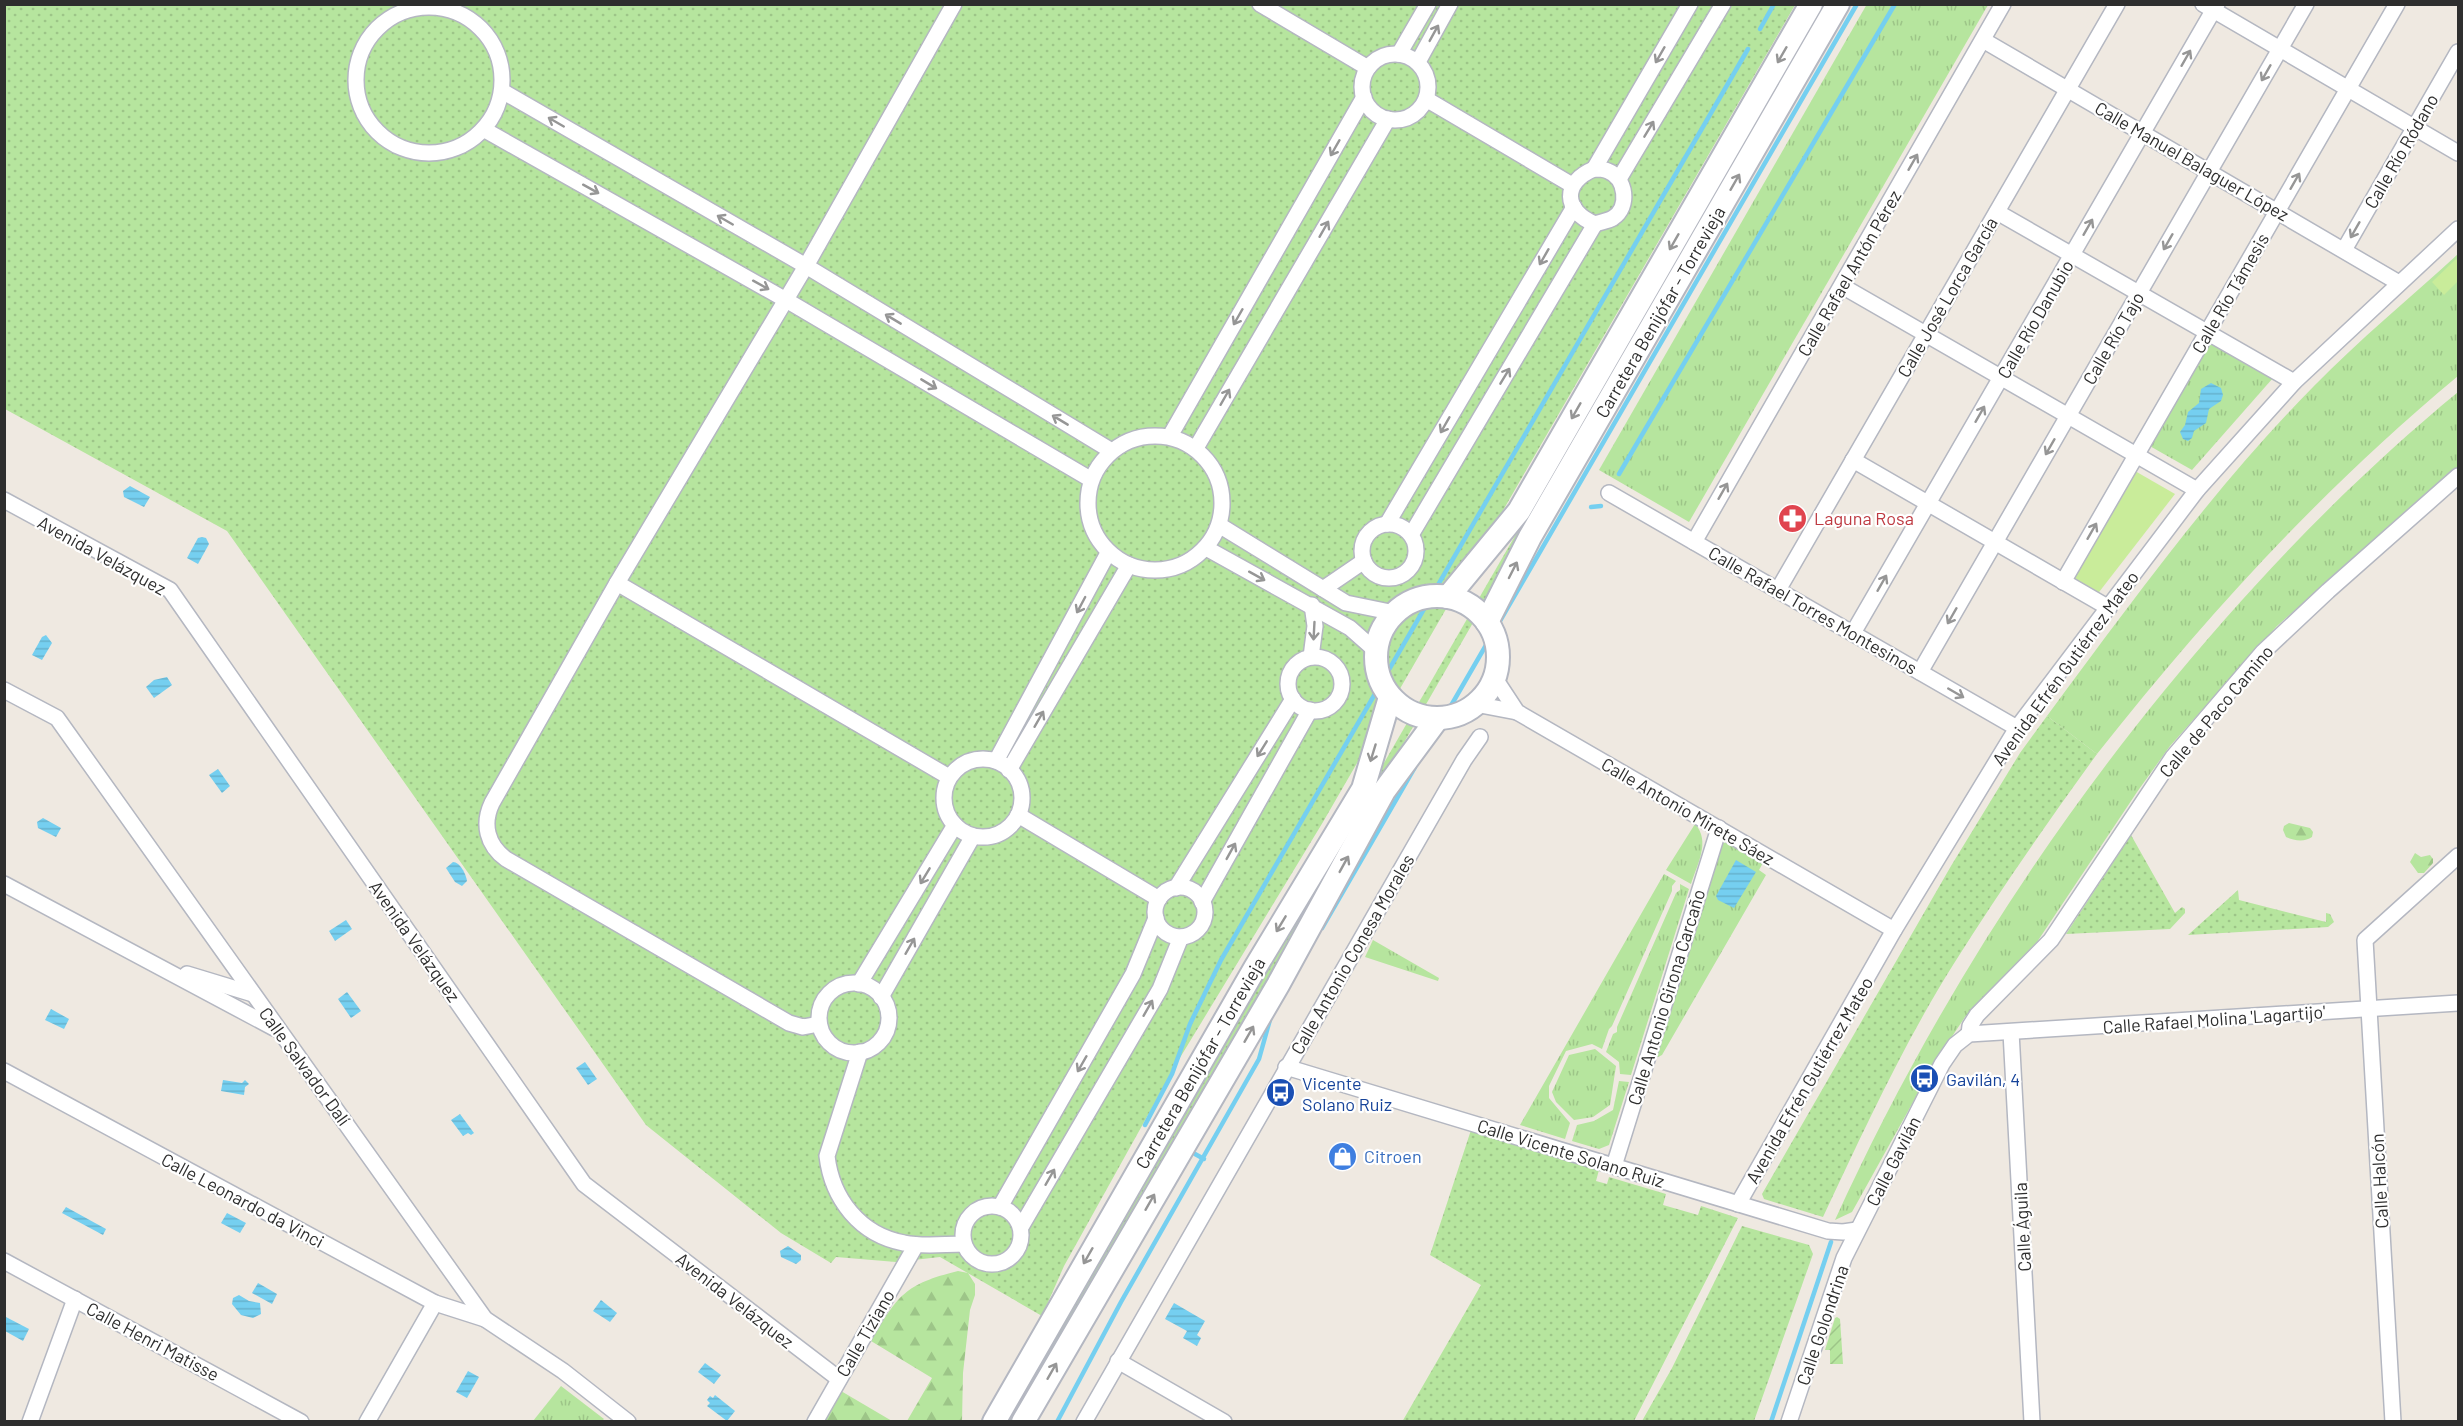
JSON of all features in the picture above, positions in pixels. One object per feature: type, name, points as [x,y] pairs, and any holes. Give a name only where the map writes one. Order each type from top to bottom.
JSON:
[{"type":"main road","name":"Carretera Benijófar - Torrevieja","points":[[1448,597],[1519,511],[1811,4]]},
{"type":"main road","name":"Carretera Benijófar - Torrevieja","points":[[1487,622],[1530,537],[1838,4]]},
{"type":"main road","points":[[1440,595],[1448,597],[1460,600],[1477,610],[1487,622],[1497,645],[1498,665],[1492,684],[1475,705],[1464,712],[1438,718],[1425,718],[1406,711],[1390,697],[1379,680],[1375,660],[1377,639],[1386,621],[1401,607],[1419,598],[1440,595]]},
{"type":"main road","name":"Carretera Benijófar - Torrevieja","points":[[994,1422],[1255,968],[1363,789],[1390,697]]},
{"type":"main road","name":"Carretera Benijófar - Torrevieja","points":[[1023,1422],[1278,985],[1384,791],[1438,718]]},
{"type":"street","points":[[819,1024],[803,1026],[789,1023],[506,859],[490,841],[487,826],[492,803],[617,584],[806,266],[954,4]]},
{"type":"street","points":[[1260,4],[1368,68]]},
{"type":"street","points":[[1399,54],[1428,4]]},
{"type":"street","points":[[1418,62],[1450,4]]},
{"type":"street","points":[[1594,169],[1690,4]]},
{"type":"street","points":[[1619,179],[1723,4]]},
{"type":"street","name":"Calle Rafael Antón Pérez","points":[[1694,542],[2003,4]]},
{"type":"street","name":"Calle José Lorca García","points":[[1778,590],[2117,4]]},
{"type":"street","name":"Calle Río Tajo","points":[[1920,672],[2306,4]]},
{"type":"street","name":"Calle Río Támesis","points":[[2063,582],[2397,4]]},
{"type":"street","points":[[427,5],[458,11],[484,31],[500,59],[502,91],[485,129],[449,152],[407,152],[372,129],[354,91],[360,50],[380,25],[387,17],[427,5]]},
{"type":"street","points":[[2211,7],[2458,153]]},
{"type":"street","name":"Calle Río Danubio","points":[[1853,633],[2143,133],[2211,7]]},
{"type":"street","name":"Calle Manuel Balaguer López","points":[[1983,40],[2399,284]]},
{"type":"street","name":"Calle Río Ródano","points":[[2344,250],[2458,52]]},
{"type":"street","points":[[1399,54],[1418,62],[1426,73],[1429,86],[1426,99],[1419,111],[1407,118],[1388,119],[1381,117],[1371,109],[1364,98],[1362,84],[1368,68],[1374,61],[1386,55],[1399,54]]},
{"type":"street","points":[[502,91],[806,266],[1110,450]]},
{"type":"street","points":[[1170,436],[1364,98]]},
{"type":"street","points":[[1426,99],[1572,185]]},
{"type":"street","points":[[1196,448],[1388,119]]},
{"type":"street","points":[[485,129],[786,300],[1090,479]]},
{"type":"street","points":[[1411,535],[1595,224],[1614,217],[1623,206],[1624,192],[1619,179],[1608,170],[1594,169],[1581,174],[1572,185],[1570,199],[1576,212],[1595,224]]},
{"type":"street","points":[[1387,524],[1574,207]]},
{"type":"street","points":[[1996,212],[2294,382]]},
{"type":"street","name":"Avenida Efrén Gutiérrez Mateo","points":[[1738,1204],[1894,930],[2017,728],[2197,490],[2294,382],[2458,229]]},
{"type":"street","points":[[1842,286],[2197,490]]},
{"type":"street","points":[[1138,436],[1170,436],[1196,448],[1215,470],[1223,497],[1219,525],[1206,548],[1180,566],[1152,571],[1129,565],[1108,553],[1102,546],[1087,514],[1090,479],[1110,450],[1138,436]]},
{"type":"street","points":[[1853,460],[2109,608]]},
{"type":"street","name":"Calle de Paco Camino","points":[[1969,1034],[1970,1026],[1977,1015],[2051,940],[2173,757],[2264,652],[2328,591],[2458,476]]},
{"type":"street","name":"Calle Rafael Torres Montesinos","points":[[1609,493],[2017,728]]},
{"type":"street","name":"Avenida Velázquez","points":[[4,500],[170,590],[584,1184],[838,1379]]},
{"type":"street","points":[[1387,524],[1404,528],[1411,535],[1416,552],[1414,561],[1402,575],[1384,578],[1375,574],[1364,561],[1362,553],[1366,537],[1372,530],[1387,524]]},
{"type":"street","points":[[1219,525],[1346,603],[1395,613]]},
{"type":"street","points":[[1206,548],[1350,628],[1376,651]]},
{"type":"street","points":[[996,761],[1108,553]]},
{"type":"street","points":[[1323,589],[1364,561]]},
{"type":"street","points":[[1010,770],[1129,565]]},
{"type":"street","points":[[617,584],[949,777]]},
{"type":"street","points":[[1311,657],[1315,626],[1312,605]]},
{"type":"street","points":[[1311,657],[1326,659],[1333,664],[1341,679],[1341,687],[1334,703],[1319,711],[1302,708],[1293,699],[1287,686],[1288,676],[1299,662],[1311,657]]},
{"type":"street","name":"Calle Antonio Mirete Sáez","points":[[1494,677],[1517,712],[1894,930]]},
{"type":"street","name":"Calle Salvador Dalí","points":[[4,690],[57,718],[485,1319],[563,1371],[628,1422]]},
{"type":"street","points":[[1176,888],[1293,699]]},
{"type":"street","points":[[1475,705],[1517,712]]},
{"type":"street","points":[[1202,902],[1310,711]]},
{"type":"street","name":"Calle Antonio Conesa Morales","points":[[1084,1422],[1286,1067],[1464,760],[1480,737]]},
{"type":"street","points":[[990,759],[1010,770],[1021,785],[1021,808],[1018,815],[1001,833],[992,836],[974,836],[955,825],[945,806],[944,795],[949,777],[963,764],[990,759]]},
{"type":"street","points":[[1018,815],[1159,898]]},
{"type":"street","points":[[859,984],[955,825]]},
{"type":"street","name":"Calle Antonio Girona Carcaño","points":[[1614,1166],[1719,828]]},
{"type":"street","points":[[881,997],[974,836]]},
{"type":"street","name":"Calle Halcón","points":[[2393,1422],[2365,940],[2458,856]]},
{"type":"street","points":[[4,884],[279,1030]]},
{"type":"street","points":[[1000,1207],[1133,974],[1156,918],[1156,905],[1159,898],[1170,889],[1176,888],[1184,887],[1198,893],[1202,902],[1204,921],[1195,932],[1181,937],[1170,935],[1161,928],[1156,918]]},
{"type":"street","points":[[1020,1227],[1160,988],[1181,937]]},
{"type":"street","points":[[154,964],[253,994]]},
{"type":"street","points":[[853,982],[859,984],[872,987],[886,1002],[890,1022],[882,1041],[866,1052],[845,1053],[828,1043],[819,1024],[821,1004],[833,988],[853,982]]},
{"type":"street","points":[[219,998],[253,994]]},
{"type":"street","name":"Calle Rafael Molina 'Lagartijo'","points":[[1969,1034],[2458,1003]]},
{"type":"street","name":"Calle Águila","points":[[2011,1032],[2032,1422]]},
{"type":"street","name":"Calle Gavilán","points":[[1857,1230],[1942,1064],[1955,1045],[1969,1034]]},
{"type":"street","points":[[860,1052],[827,1156],[830,1176],[838,1196],[845,1207],[865,1226],[889,1239],[916,1245],[964,1244]]},
{"type":"street","name":"Calle Vicente Solano Ruiz","points":[[1286,1067],[1828,1231],[1857,1230]]},
{"type":"street","name":"Calle Leonardo da Vinci","points":[[4,1071],[435,1303],[485,1319]]},
{"type":"street","points":[[984,1207],[1000,1207],[1013,1214],[1020,1227],[1020,1245],[1009,1259],[992,1264],[975,1258],[964,1244],[964,1228],[971,1215],[984,1207]]},
{"type":"street","name":"Calle Golondrina","points":[[1789,1422],[1844,1258],[1857,1230]]},
{"type":"street","name":"Calle Tiziano","points":[[814,1422],[916,1245]]},
{"type":"street","name":"Calle Henri Matisse","points":[[4,1261],[301,1422]]},
{"type":"street","points":[[30,1422],[75,1299]]},
{"type":"street","points":[[367,1422],[435,1303]]},
{"type":"street","points":[[1118,1361],[1224,1422]]},
{"type":"green space","points":[[1867,4],[1988,5],[1689,522],[1599,470]]},
{"type":"green space","points":[[4,5],[1795,5],[1323,822],[1178,1061],[1064,1266],[1042,1316],[940,1257],[896,1262],[836,1257],[831,1263],[781,1233],[646,1125],[227,531],[5,409]]},
{"type":"green space","points":[[1821,5],[1829,5],[1013,1421],[1004,1422]]},
{"type":"green space","points":[[2458,254],[2458,376],[2359,464],[2267,556],[2181,652],[2097,754],[2047,716],[2208,504],[2278,424],[2349,352]]},
{"type":"green space","points":[[2456,259],[2458,261],[2458,281],[2444,295],[2432,282]]},
{"type":"green space","points":[[2208,341],[2273,378],[2192,470],[2148,445]]},
{"type":"green space","points":[[2458,392],[2458,467],[2277,626],[2170,746],[2037,942],[1965,1017],[1937,1059],[1852,1212],[1835,1220],[1869,1149],[1943,1011],[2025,879],[2116,752],[2232,611],[2304,534],[2379,461]]},
{"type":"green space","points":[[2135,471],[2175,494],[2096,596],[2070,582]]},
{"type":"green space","points":[[2047,716],[2097,754],[2005,885],[1935,995],[1884,1089],[1823,1217],[1764,1199],[1762,1194],[1951,866],[2020,753]]},
{"type":"green space","points":[[2289,823],[2310,828],[2313,832],[2312,837],[2300,840],[2286,837],[2283,830],[2284,826]]},
{"type":"green space","points":[[1695,824],[1700,831],[1702,845],[1691,884],[1666,870]]},
{"type":"green space","points":[[2131,835],[2175,913],[2182,907],[2185,913],[2170,929],[2066,934]]},
{"type":"green space","points":[[1725,840],[1764,861],[1759,870],[1766,875],[1662,1055],[1658,1057],[1656,1056],[1722,841]]},
{"type":"green space","points":[[2415,853],[2421,857],[2430,855],[2433,859],[2433,863],[2424,873],[2418,873],[2410,862]]},
{"type":"green space","points":[[1664,874],[1676,881],[1602,1049],[1592,1044],[1566,1051],[1549,1086],[1549,1098],[1570,1123],[1565,1139],[1520,1125]]},
{"type":"green space","points":[[1680,884],[1689,889],[1631,1075],[1620,1074],[1619,1062],[1606,1052],[1613,1034],[1617,1032],[1617,1027],[1676,893],[1680,890]]},
{"type":"green space","points":[[2238,890],[2239,900],[2326,922],[2326,913],[2330,914],[2334,922],[2328,927],[2188,935]]},
{"type":"green space","points":[[1373,940],[1439,978],[1438,981],[1365,957]]},
{"type":"green space","points":[[1595,1049],[1616,1066],[1610,1105],[1593,1117],[1574,1120],[1556,1102],[1552,1092],[1569,1055]]},
{"type":"green space","points":[[1619,1081],[1629,1082],[1609,1145],[1599,1149],[1572,1141],[1577,1125],[1594,1121],[1613,1110]]},
{"type":"green space","points":[[1471,1130],[1599,1170],[1596,1181],[1607,1184],[1609,1177],[1666,1194],[1663,1205],[1698,1215],[1701,1206],[1738,1218],[1634,1421],[1402,1422],[1481,1285],[1430,1255]]},
{"type":"green space","points":[[1742,1226],[1809,1245],[1813,1254],[1754,1421],[1642,1421],[1672,1368]]},
{"type":"green space","points":[[958,1271],[968,1273],[975,1284],[963,1373],[962,1421],[907,1421],[932,1378],[871,1341],[896,1302],[905,1294],[926,1281]]},
{"type":"green space","points":[[1837,1317],[1840,1319],[1843,1364],[1830,1364],[1830,1350],[1825,1350]]},
{"type":"green space","points":[[561,1386],[604,1419],[602,1421],[533,1421]]},
{"type":"green space","points":[[841,1391],[892,1421],[823,1422]]},
{"type":"water","points":[[2211,383],[2221,388],[2223,395],[2221,401],[2209,409],[2206,423],[2194,431],[2192,438],[2188,441],[2183,439],[2180,432],[2185,425],[2188,412],[2199,403],[2201,389]]},
{"type":"water","points":[[130,486],[150,497],[144,507],[124,497],[123,491]]},
{"type":"water","points":[[198,538],[206,538],[209,544],[198,564],[187,558]]},
{"type":"water","points":[[46,635],[52,643],[42,660],[32,655],[42,637]]},
{"type":"water","points":[[167,677],[172,685],[154,698],[146,687],[154,680]]},
{"type":"water","points":[[218,769],[230,786],[222,793],[209,775]]},
{"type":"water","points":[[43,818],[61,828],[56,837],[38,828],[37,822]]},
{"type":"water","points":[[1736,860],[1756,872],[1734,908],[1718,900],[1716,896]]},
{"type":"water","points":[[453,862],[460,866],[465,875],[467,881],[462,886],[455,882],[446,868]]},
{"type":"water","points":[[346,920],[352,929],[335,941],[329,931]]},
{"type":"water","points":[[347,992],[361,1011],[351,1018],[338,999]]},
{"type":"water","points":[[51,1009],[69,1019],[64,1029],[45,1020]]},
{"type":"water","points":[[585,1062],[597,1079],[588,1085],[576,1068]]},
{"type":"water","points":[[223,1080],[242,1083],[245,1080],[249,1084],[245,1087],[244,1095],[221,1091]]},
{"type":"water","points":[[460,1114],[474,1133],[471,1135],[468,1133],[463,1136],[451,1120]]},
{"type":"water","points":[[66,1207],[106,1229],[103,1235],[62,1213]]},
{"type":"water","points":[[227,1213],[246,1223],[240,1233],[221,1223]]},
{"type":"water","points":[[788,1246],[801,1255],[801,1260],[796,1264],[781,1257],[780,1251]]},
{"type":"water","points":[[258,1283],[277,1294],[272,1304],[252,1293]]},
{"type":"water","points":[[239,1295],[249,1301],[260,1303],[261,1314],[253,1318],[241,1315],[232,1304],[233,1298]]},
{"type":"water","points":[[601,1300],[617,1313],[610,1322],[593,1311]]},
{"type":"water","points":[[1174,1303],[1205,1321],[1197,1335],[1201,1338],[1197,1346],[1183,1338],[1187,1331],[1165,1319]]},
{"type":"water","points":[[4,1316],[29,1329],[23,1341],[5,1331]]},
{"type":"water","points":[[705,1363],[721,1375],[714,1384],[698,1372]]},
{"type":"water","points":[[468,1371],[479,1377],[467,1398],[456,1392]]},
{"type":"water","points":[[715,1395],[735,1411],[727,1421],[707,1406],[710,1403],[707,1400],[710,1396],[713,1398]]},
{"type":"waterway","points":[[1760,29],[1774,4]]},
{"type":"waterway","points":[[1445,716],[1857,4]]},
{"type":"waterway","points":[[1619,474],[1895,4]]},
{"type":"waterway","points":[[1145,1125],[1172,1074],[1190,1024],[1221,960],[1748,49]]},
{"type":"waterway","points":[[1591,507],[1601,506]]},
{"type":"waterway","points":[[1322,928],[1415,767]]},
{"type":"waterway","points":[[1057,1422],[1121,1302],[1259,1059],[1271,1016]]},
{"type":"waterway","points":[[1195,1154],[1204,1159]]},
{"type":"waterway","points":[[1771,1422],[1831,1242]]},
{"type":"place","name":"Laguna Rosa","points":[[1793,518]]},
{"type":"place","name":"Gavilán, 4","points":[[1925,1079]]},
{"type":"place","name":"Vicente Solano Ruiz","points":[[1281,1093]]},
{"type":"place","name":"Citroen","points":[[1343,1156]]}]
